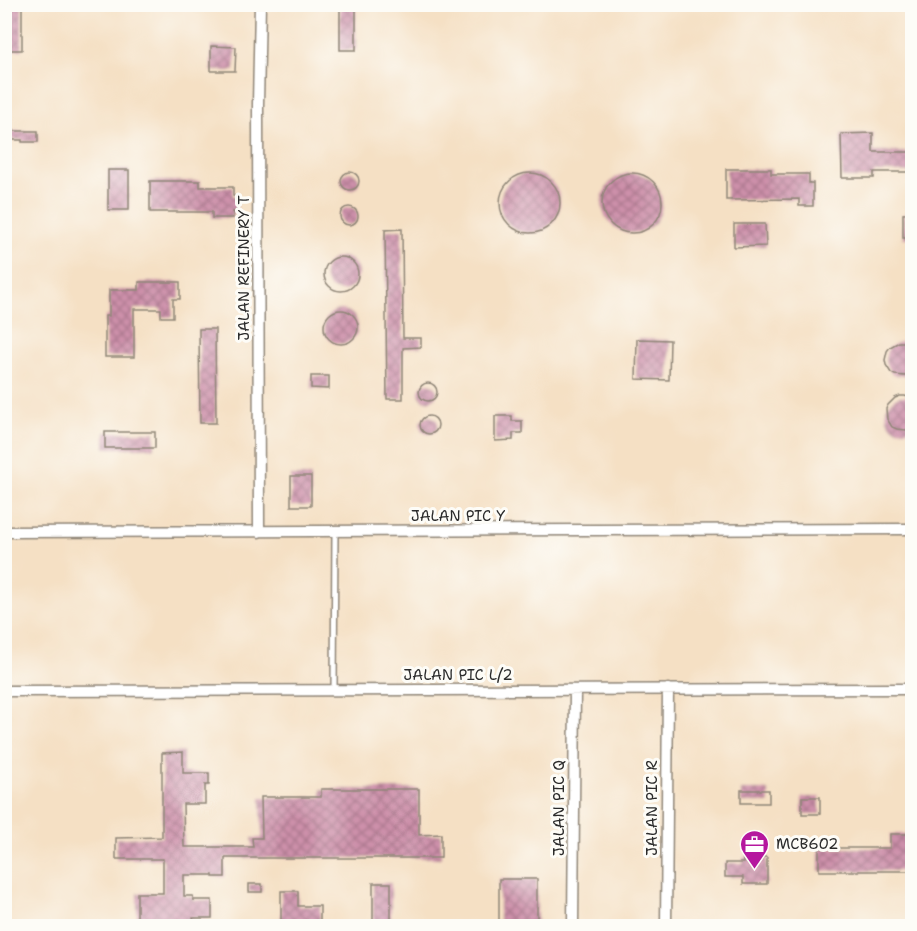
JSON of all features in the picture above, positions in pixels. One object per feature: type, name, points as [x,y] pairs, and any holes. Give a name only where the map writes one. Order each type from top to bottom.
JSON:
[{"type":"street","name":"JALAN REFINERY T","points":[[259,532],[258,104],[260,4]]},
{"type":"street","name":"JALAN PIC Y","points":[[4,532],[912,529]]},
{"type":"street","name":"JALAN PIC R","points":[[666,927],[668,689]]},
{"type":"street","name":"JALAN PIC L/2","points":[[4,691],[912,689]]},
{"type":"street","name":"JALAN PIC Q","points":[[573,927],[575,690]]},
{"type":"lane","points":[[334,690],[335,531]]},
{"type":"building","points":[[4,4],[22,4],[22,50],[4,50]]},
{"type":"building","points":[[340,4],[356,4],[356,50],[340,50]]},
{"type":"building","points":[[211,46],[236,47],[235,71],[211,71]]},
{"type":"building","points":[[10,131],[38,131],[38,142],[10,140]]},
{"type":"building","points":[[873,133],[873,152],[912,152],[912,172],[874,172],[874,178],[842,178],[841,134]]},
{"type":"building","points":[[726,169],[771,169],[771,174],[809,174],[809,183],[813,183],[813,206],[799,206],[799,199],[726,200]]},
{"type":"building","points":[[108,170],[129,170],[129,210],[108,210]]},
{"type":"building","points":[[350,172],[356,175],[359,181],[356,187],[350,190],[344,187],[341,181],[344,175]]},
{"type":"building","points":[[524,173],[536,173],[547,178],[555,186],[560,203],[558,215],[547,228],[536,233],[524,233],[513,228],[505,220],[500,209],[500,197],[505,186],[513,178]]},
{"type":"building","points":[[626,173],[638,173],[649,178],[657,186],[662,203],[660,215],[649,228],[638,233],[626,233],[615,228],[607,220],[602,209],[602,197],[607,186],[615,178]]},
{"type":"building","points":[[150,181],[200,181],[200,187],[233,187],[233,196],[237,196],[237,212],[233,212],[233,218],[212,218],[212,212],[150,212]]},
{"type":"building","points":[[349,207],[355,210],[358,216],[355,222],[349,225],[343,222],[340,216],[343,210]]},
{"type":"building","points":[[912,213],[912,238],[903,238],[903,214]]},
{"type":"building","points":[[734,224],[765,224],[766,246],[734,247]]},
{"type":"building","points":[[402,229],[403,338],[421,338],[421,347],[403,348],[403,399],[387,399],[385,230]]},
{"type":"building","points":[[341,257],[353,262],[358,274],[353,286],[341,291],[329,286],[324,274],[329,262]]},
{"type":"building","points":[[139,282],[180,282],[180,299],[173,299],[173,317],[161,317],[161,309],[134,309],[134,357],[105,357],[105,316],[109,316],[109,290],[139,290]]},
{"type":"building","points":[[341,310],[353,315],[358,327],[353,339],[341,344],[329,339],[324,327],[329,315]]},
{"type":"building","points":[[199,329],[215,329],[216,423],[200,423]]},
{"type":"building","points":[[637,339],[670,340],[669,380],[636,379]]},
{"type":"building","points":[[899,342],[912,346],[912,373],[905,376],[891,373],[885,360],[890,347]]},
{"type":"building","points":[[311,376],[329,376],[329,389],[311,388]]},
{"type":"building","points":[[428,383],[434,386],[437,392],[434,398],[428,401],[422,398],[419,392],[422,386]]},
{"type":"building","points":[[900,396],[912,399],[912,428],[906,430],[892,427],[887,419],[888,405]]},
{"type":"building","points":[[429,416],[435,419],[438,425],[435,431],[429,434],[423,431],[420,425],[423,419]]},
{"type":"building","points":[[495,416],[512,416],[512,421],[522,421],[522,433],[513,433],[513,440],[495,441]]},
{"type":"building","points":[[105,432],[155,432],[155,448],[105,448]]},
{"type":"building","points":[[291,476],[311,476],[311,506],[291,506]]},
{"type":"building","points":[[183,752],[183,773],[209,773],[209,785],[205,785],[205,804],[183,804],[184,847],[253,847],[252,838],[262,838],[261,797],[321,797],[321,789],[419,789],[419,835],[441,834],[441,858],[225,858],[225,877],[184,875],[184,896],[193,896],[193,900],[212,900],[212,918],[193,918],[193,927],[137,927],[137,893],[163,893],[163,859],[116,859],[116,838],[162,837],[162,753]]},
{"type":"building","points":[[741,790],[769,790],[769,803],[741,803]]},
{"type":"building","points":[[802,797],[820,797],[820,814],[802,814]]},
{"type":"building","points":[[890,834],[912,834],[912,871],[819,871],[819,848],[890,848]]},
{"type":"building","name":"MCB602","points":[[743,857],[767,857],[767,884],[743,884],[743,877],[725,877],[725,863],[743,863]]},
{"type":"building","points":[[499,879],[537,879],[537,927],[499,927]]},
{"type":"building","points":[[373,883],[391,883],[391,927],[373,927]]},
{"type":"building","points":[[249,884],[262,884],[262,892],[249,892]]},
{"type":"building","points":[[281,891],[298,891],[298,906],[320,906],[320,927],[281,927]]},
{"type":"place","name":"MCB602","points":[[755,870]]}]
